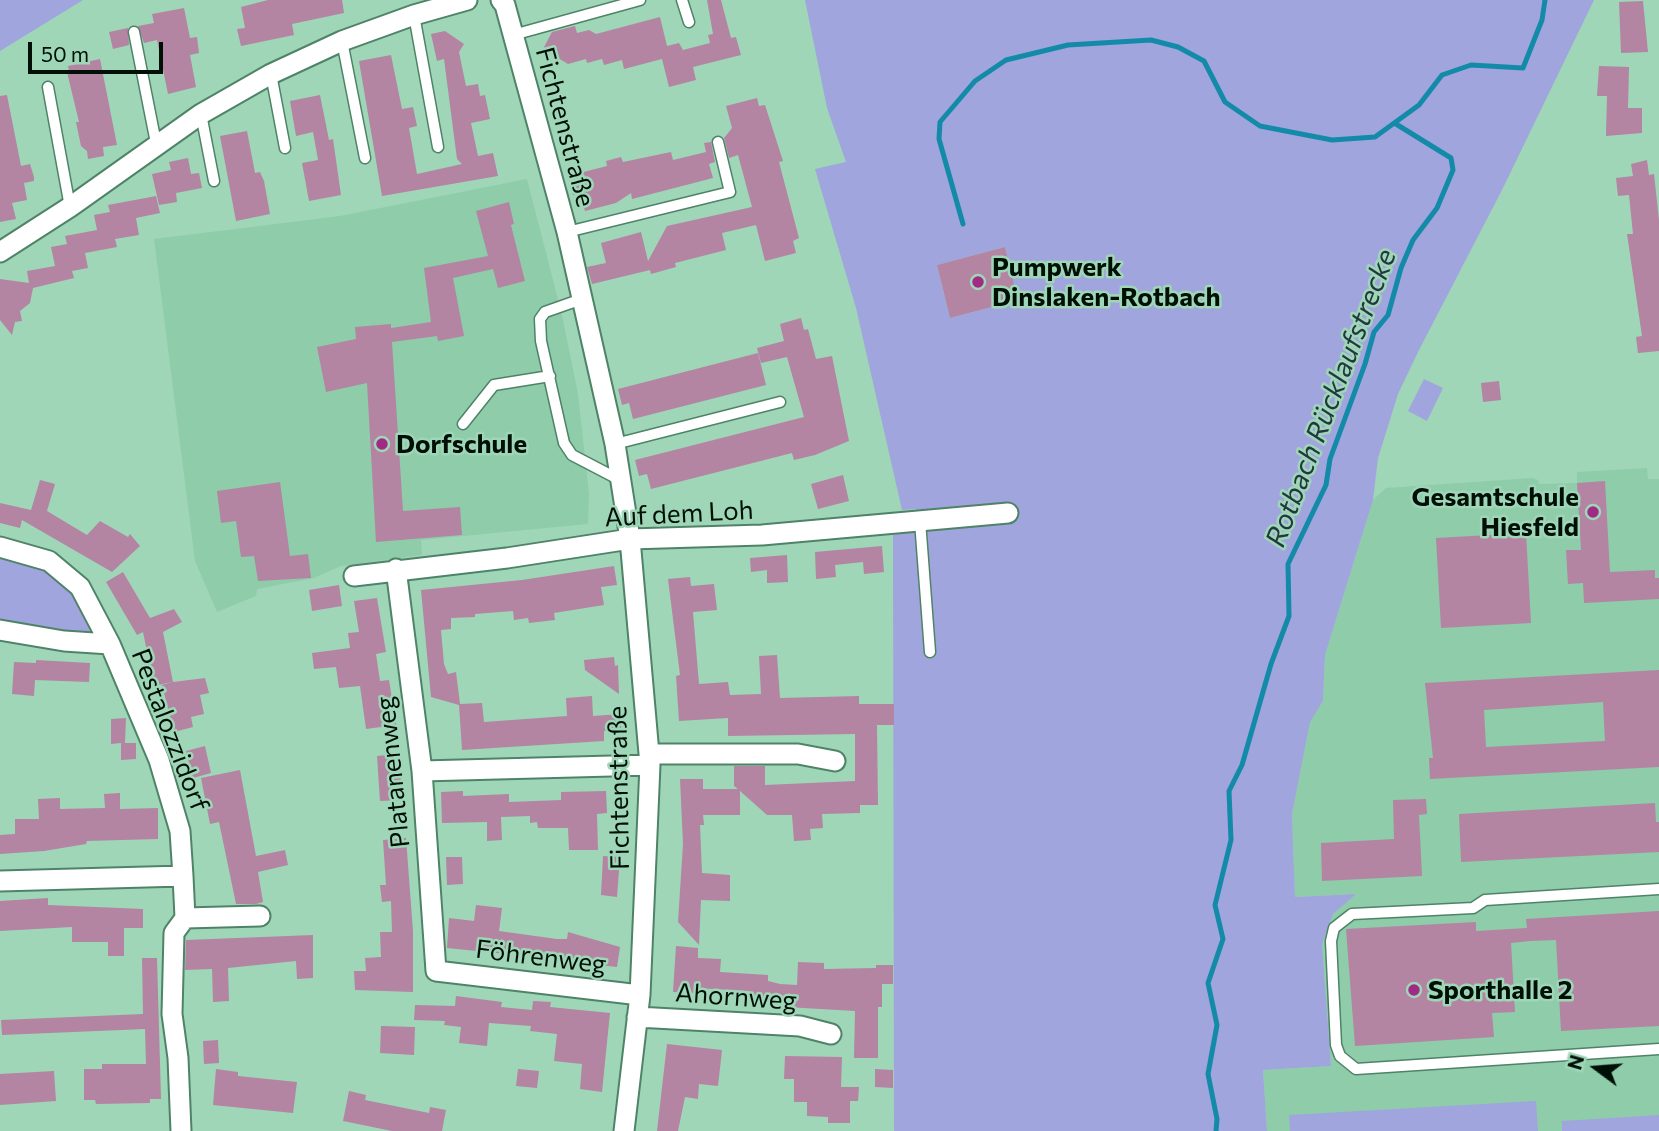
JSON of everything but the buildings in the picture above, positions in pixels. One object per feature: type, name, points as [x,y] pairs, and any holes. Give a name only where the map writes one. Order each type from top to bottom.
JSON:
[{"type":"street","points":[[0,253],[70,207],[156,143],[271,74],[342,41],[414,15],[467,0]]},
{"type":"street","name":"Fichtenstraße","points":[[503,3],[567,232],[615,444],[630,539],[650,760],[640,995],[624,1131]]},
{"type":"street","name":"Auf dem Loh","points":[[354,576],[507,558],[630,539],[762,535],[1008,513]]},
{"type":"street","name":"Pestalozzidorf","points":[[0,547],[49,561],[80,587],[110,644],[162,771],[180,831],[183,876],[185,918],[174,933],[172,1014],[178,1058],[181,1131]]},
{"type":"street","name":"Platanenweg","points":[[396,569],[422,771],[436,971]]},
{"type":"street","name":"Pestalozzidorf","points":[[0,630],[110,644]]},
{"type":"street","points":[[422,771],[798,754],[835,761]]},
{"type":"street","points":[[0,881],[183,876]]},
{"type":"street","points":[[185,918],[260,916]]},
{"type":"street","name":"Föhrenweg","points":[[436,971],[640,995]]},
{"type":"street","name":"Ahornweg","points":[[637,1017],[800,1026],[831,1034]]},
{"type":"lane","name":"Fichtenstraße","points":[[513,35],[640,0]]},
{"type":"lane","points":[[682,0],[688,22]]},
{"type":"lane","points":[[414,15],[438,147]]},
{"type":"lane","points":[[134,32],[156,143]]},
{"type":"lane","points":[[342,41],[365,158]]},
{"type":"lane","points":[[271,74],[285,149]]},
{"type":"lane","points":[[48,87],[70,207]]},
{"type":"lane","points":[[201,114],[214,181]]},
{"type":"lane","name":"Fichtenstraße","points":[[567,232],[730,192],[718,142]]},
{"type":"lane","points":[[582,299],[557,305],[545,312],[540,319],[541,341],[564,443],[572,455],[621,481]]},
{"type":"lane","points":[[463,424],[494,386],[550,376]]},
{"type":"lane","points":[[615,444],[780,402]]},
{"type":"lane","points":[[920,521],[930,652]]},
{"type":"lane","points":[[1659,889],[1485,900],[1473,908],[1352,914],[1334,928],[1331,941],[1336,1045],[1340,1056],[1356,1069],[1659,1049]]},
{"type":"shaded area","points":[[0,0],[83,0],[0,51]]},
{"type":"shaded area","points":[[805,0],[1594,0],[1502,190],[1398,394],[1378,458],[1373,500],[1325,655],[1323,701],[1310,722],[1292,814],[1295,897],[1356,894],[1333,914],[1322,944],[1331,1066],[1263,1070],[1267,1131],[894,1131],[893,532],[913,532],[916,509],[902,510],[856,308],[815,169],[846,162],[827,108]],"holes":[[[1005,247],[1018,300],[950,318],[937,265]]]},
{"type":"shaded area","name":"Dorfschule","points":[[527,179],[562,315],[578,394],[589,494],[588,524],[421,540],[422,555],[341,566],[314,578],[257,589],[256,596],[217,612],[195,561],[154,239],[340,216]]},
{"type":"shaded area","points":[[1424,379],[1443,388],[1427,421],[1408,411]]},
{"type":"shaded area","points":[[1647,468],[1648,479],[1659,479],[1659,1131],[1267,1131],[1263,1070],[1331,1066],[1322,944],[1333,914],[1355,894],[1295,897],[1292,814],[1310,721],[1323,701],[1325,655],[1373,500],[1386,488],[1533,478],[1538,480],[1539,484],[1577,483],[1577,472]]},
{"type":"shaded area","points":[[0,555],[42,568],[67,587],[92,624],[89,633],[74,638],[71,631],[40,626],[36,631],[0,626]]},
{"type":"shaded area","points":[[1536,1101],[1538,1131],[1290,1131],[1289,1115]]},
{"type":"shaded area","points":[[1659,1115],[1659,1131],[1562,1131],[1562,1121]]},
{"type":"waterway","points":[[963,224],[939,139],[940,122],[975,81],[1006,60],[1068,45],[1151,40],[1178,47],[1204,61],[1225,102],[1260,126],[1332,140],[1375,137],[1419,105],[1442,75],[1471,65],[1523,68],[1542,20],[1545,0]]},
{"type":"waterway","name":"Rotbach Rücklaufstrecke","points":[[1216,1131],[1217,1119],[1208,1074],[1217,1025],[1208,983],[1223,939],[1215,905],[1231,840],[1229,791],[1242,765],[1271,664],[1289,616],[1288,564],[1326,485],[1330,459],[1374,332],[1388,315],[1401,268],[1413,240],[1437,208],[1453,170],[1451,158],[1396,124]]},
{"type":"place","name":"Pumpwerk Dinslaken-Rotbach","points":[[978,282]]},
{"type":"place","name":"Dorfschule","points":[[382,444]]},
{"type":"place","name":"Gesamtschule Hiesfeld","points":[[1593,512]]},
{"type":"place","name":"Sporthalle 2","points":[[1414,990]]}]
